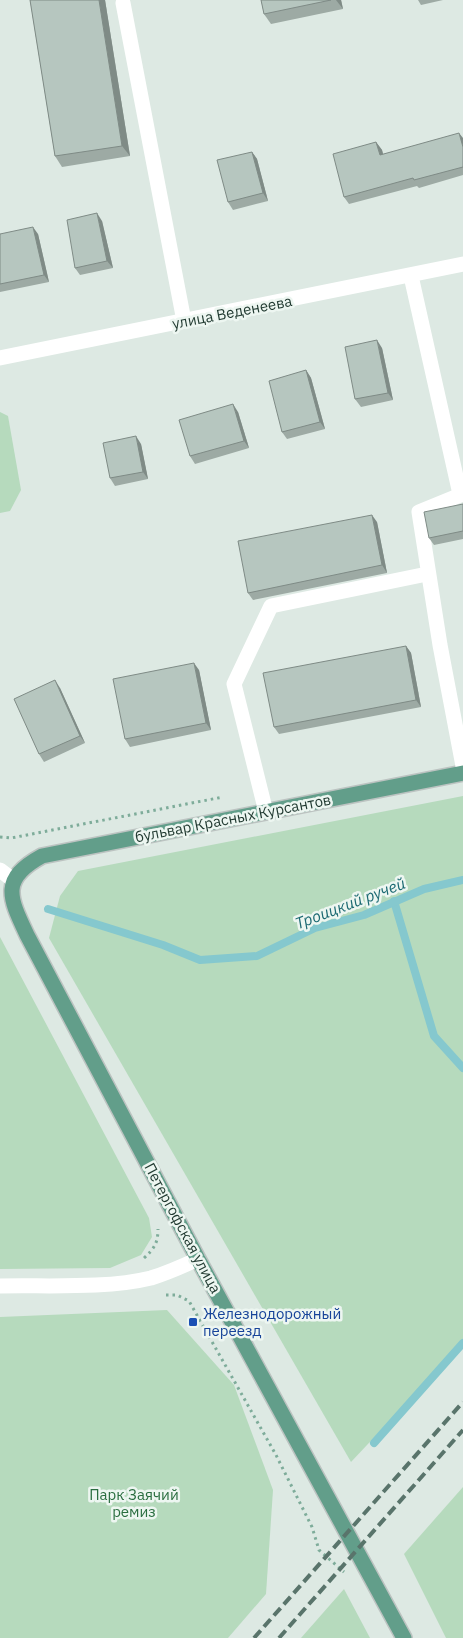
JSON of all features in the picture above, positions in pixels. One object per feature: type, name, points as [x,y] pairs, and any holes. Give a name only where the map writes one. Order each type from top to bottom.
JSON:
[{"type":"main road","name":"бульвар Красных Курсантов","points":[[13,880],[26,864],[42,856],[463,773]]},
{"type":"main road","name":"Петергофская улица","points":[[13,880],[11,893],[15,910],[27,935],[198,1259],[404,1638]]},
{"type":"street","points":[[123,3],[184,321]]},
{"type":"street","name":"улица Веденеева","points":[[0,358],[463,264]]},
{"type":"street","points":[[411,276],[462,494],[419,512],[428,574],[463,766]]},
{"type":"street","points":[[266,812],[234,684],[272,606],[428,574]]},
{"type":"street","points":[[0,870],[13,880]]},
{"type":"street","points":[[0,1286],[108,1284],[152,1277],[198,1259]]},
{"type":"path","points":[[0,837],[11,838],[260,790]]},
{"type":"path","points":[[158,1224],[158,1238],[154,1249],[144,1258],[158,1296],[177,1295],[190,1301],[276,1455],[312,1527],[317,1542]]},
{"type":"green space","points":[[0,412],[8,416],[21,490],[10,511],[0,513]]},
{"type":"green space","points":[[463,796],[463,1343],[351,1462],[49,938],[60,896],[78,871]]},
{"type":"green space","points":[[0,937],[149,1218],[152,1237],[141,1255],[110,1268],[0,1269]]},
{"type":"green space","name":"Парк Заячий ремиз","points":[[167,1310],[234,1385],[273,1490],[266,1594],[228,1638],[0,1638],[0,1317]]},
{"type":"green space","points":[[463,1487],[463,1638],[446,1638],[404,1554]]},
{"type":"green space","points":[[344,1589],[370,1638],[301,1638]]},
{"type":"building","points":[[30,0],[99,0],[122,146],[55,156]]},
{"type":"building","points":[[261,0],[331,0],[264,14]]},
{"type":"building","points":[[459,133],[463,147],[463,167],[414,180],[413,178],[344,197],[333,154],[376,142],[380,155]]},
{"type":"building","points":[[252,152],[263,193],[228,202],[217,160]]},
{"type":"building","points":[[97,213],[107,261],[75,268],[67,220]]},
{"type":"building","points":[[33,227],[44,275],[0,284],[0,234]]},
{"type":"building","points":[[377,340],[388,393],[355,399],[345,347]]},
{"type":"building","points":[[306,370],[320,422],[282,432],[269,381]]},
{"type":"building","points":[[233,404],[244,441],[190,456],[179,420]]},
{"type":"building","points":[[136,436],[143,472],[110,478],[103,443]]},
{"type":"building","points":[[463,504],[463,531],[429,538],[424,512]]},
{"type":"building","points":[[372,515],[382,565],[248,593],[238,541]]},
{"type":"building","points":[[406,646],[416,700],[274,727],[263,673]]},
{"type":"building","points":[[194,663],[206,723],[125,739],[113,679]]},
{"type":"building","points":[[55,680],[80,736],[39,754],[14,699]]},
{"type":"waterway","name":"Троицкий ручей","points":[[48,909],[163,945],[200,960],[257,956],[315,928],[364,915],[424,889],[463,880]]},
{"type":"waterway","points":[[394,901],[434,1036],[463,1068]]},
{"type":"waterway","points":[[374,1443],[463,1343]]},
{"type":"railway","points":[[254,1638],[463,1402]]},
{"type":"railway","points":[[279,1638],[463,1430]]},
{"type":"place","name":"Железнодорожный переезд","points":[[193,1322]]}]
